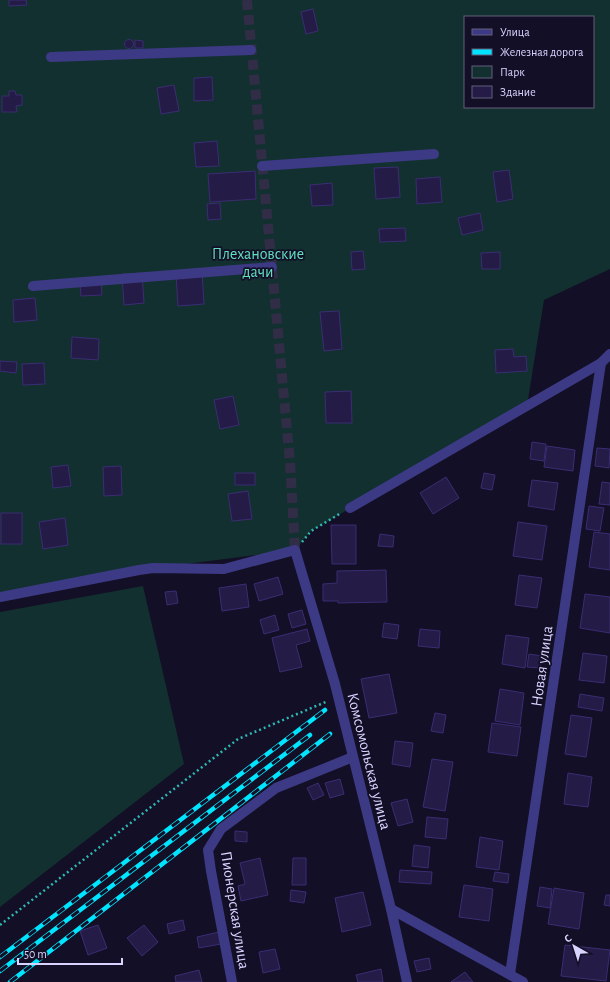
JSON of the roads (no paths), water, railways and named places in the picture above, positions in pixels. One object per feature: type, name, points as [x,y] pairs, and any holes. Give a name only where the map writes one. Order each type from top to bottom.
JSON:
[{"type":"street","points":[[52,57],[251,50]]},
{"type":"street","points":[[262,166],[434,154]]},
{"type":"street","points":[[33,286],[272,267]]},
{"type":"street","points":[[350,508],[601,363],[610,354]]},
{"type":"street","name":"Новая улица","points":[[510,974],[601,363]]},
{"type":"street","name":"Комсомольская улица","points":[[0,597],[153,568],[224,569],[296,550],[338,697],[391,908],[407,982]]},
{"type":"street","name":"Пионерская улица","points":[[232,982],[208,850],[221,829],[276,788],[353,757]]},
{"type":"street","points":[[391,908],[523,982]]},
{"type":"tunnel","points":[[247,0],[290,462],[295,550]]},
{"type":"railway","points":[[0,957],[325,710]]},
{"type":"railway","points":[[10,982],[330,734]]},
{"type":"railway","points":[[0,971],[310,735]]},
{"type":"park label","name":"Плехановские дачи","points":[[258,262]]}]
